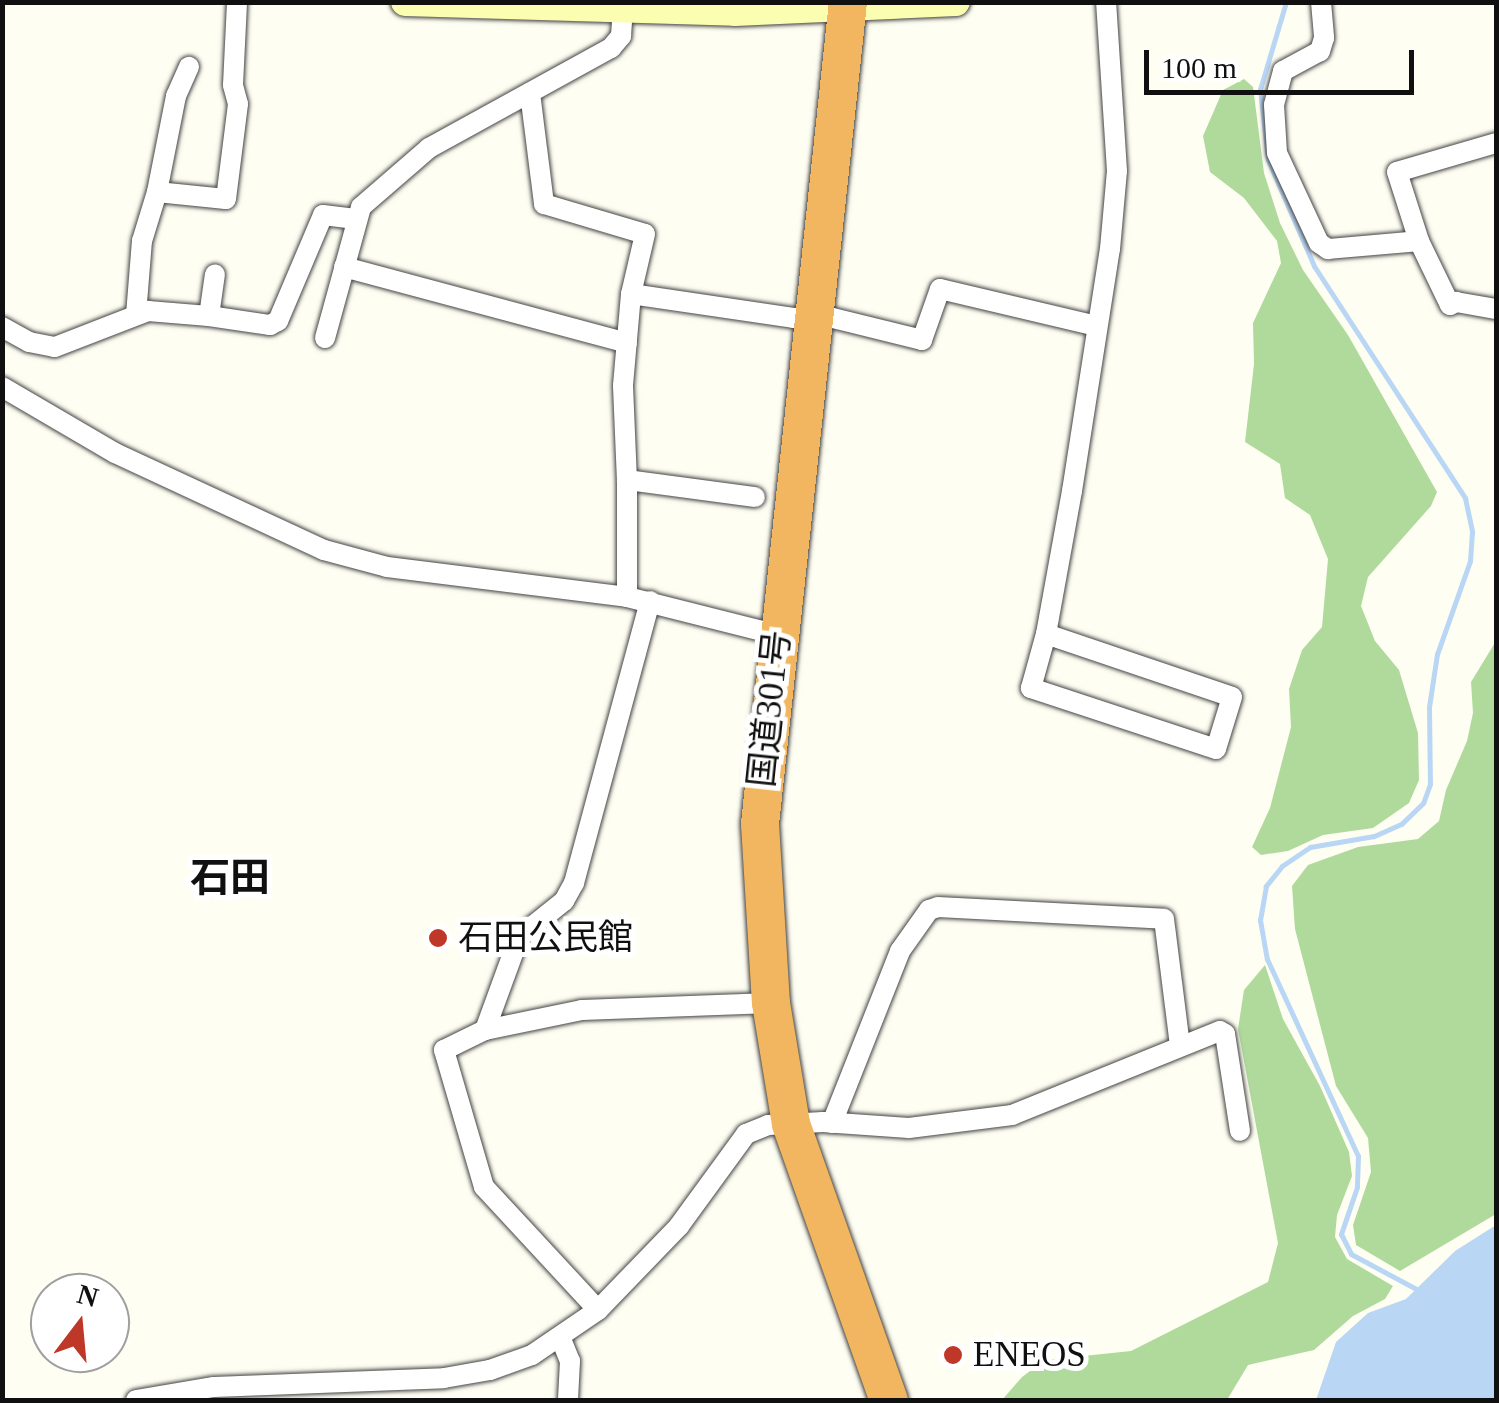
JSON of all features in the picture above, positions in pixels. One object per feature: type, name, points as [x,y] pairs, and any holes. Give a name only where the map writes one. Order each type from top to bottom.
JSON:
[{"type":"highway","name":"国道301号","points":[[847,6],[760,824],[771,1002],[792,1124],[889,1400]]},
{"type":"street","points":[[158,192],[226,199],[238,104],[233,84],[236,2]]},
{"type":"street","points":[[406,2],[623,10],[956,2]]},
{"type":"street","points":[[1046,634],[1232,697],[1216,748],[1031,688],[1046,634],[1097,326],[1117,171],[1106,2]]},
{"type":"street","points":[[1321,2],[1324,38],[1320,50],[1283,72],[1274,105],[1277,153],[1319,243],[1328,249],[1420,241]]},
{"type":"street","points":[[325,338],[361,207],[409,161],[611,48],[621,36],[623,10]]},
{"type":"street","points":[[136,315],[142,241],[158,192],[176,96],[189,67]]},
{"type":"street","points":[[530,93],[544,204],[645,234],[631,294],[623,386],[628,597]]},
{"type":"street","points":[[1496,143],[1397,172],[1420,241],[1450,305],[1456,302],[1496,309]]},
{"type":"street","points":[[2,327],[29,342],[55,347],[148,311],[270,324],[278,320],[324,215],[356,219]]},
{"type":"street","points":[[344,266],[627,343]]},
{"type":"street","points":[[209,316],[215,274]]},
{"type":"street","points":[[631,294],[829,317],[922,340],[940,289],[1097,326]]},
{"type":"street","points":[[2,387],[115,453],[324,550],[387,568],[628,597],[778,635]]},
{"type":"street","points":[[627,480],[754,497]]},
{"type":"street","points":[[485,1030],[519,937],[564,900],[574,884],[650,602]]},
{"type":"street","points":[[832,1123],[900,951],[929,910],[938,907],[1164,918],[1180,1046]]},
{"type":"street","points":[[598,1310],[484,1187],[444,1050],[485,1030],[596,1009],[771,1002]]},
{"type":"street","points":[[136,1400],[444,1378],[490,1370],[561,1339],[598,1310],[679,1226],[746,1134],[768,1125],[832,1123],[909,1128],[1012,1115],[1220,1031],[1224,1034],[1240,1131]]},
{"type":"street","points":[[561,1339],[570,1361],[568,1400]]},
{"type":"green space","points":[[1244,79],[1253,87],[1264,173],[1280,223],[1303,270],[1348,335],[1437,492],[1431,506],[1368,577],[1361,606],[1375,641],[1399,670],[1418,733],[1419,780],[1409,803],[1373,828],[1323,835],[1288,851],[1261,855],[1252,847],[1270,808],[1291,727],[1289,689],[1302,650],[1322,627],[1328,559],[1310,515],[1285,498],[1280,464],[1245,442],[1254,364],[1253,323],[1281,263],[1277,241],[1244,198],[1210,172],[1203,136],[1223,90]]},
{"type":"green space","points":[[1496,641],[1496,1214],[1400,1271],[1356,1245],[1353,1225],[1371,1172],[1368,1138],[1336,1086],[1295,929],[1292,886],[1308,865],[1358,847],[1418,839],[1439,821],[1446,790],[1467,741],[1473,713],[1471,682]]},
{"type":"green space","points":[[1265,965],[1283,1019],[1320,1086],[1349,1152],[1352,1176],[1337,1215],[1335,1237],[1347,1259],[1393,1286],[1385,1299],[1353,1316],[1314,1350],[1248,1365],[1227,1400],[1002,1400],[1022,1377],[1045,1360],[1131,1351],[1268,1282],[1278,1243],[1238,1029],[1244,990]]},
{"type":"water","points":[[1496,1225],[1496,1400],[1316,1400],[1336,1342],[1368,1313],[1406,1299],[1455,1251]]},
{"type":"waterway","points":[[1286,2],[1260,89],[1268,160],[1314,266],[1465,498],[1472,532],[1470,561],[1437,654],[1429,707],[1430,784],[1423,803],[1401,824],[1374,836],[1310,847],[1282,866],[1266,886],[1260,920],[1267,959],[1358,1156],[1357,1187],[1341,1234],[1351,1254],[1422,1292]]},
{"type":"place","name":"石田公民館","points":[[438,938]]},
{"type":"place","name":"ENEOS","points":[[953,1355]]},
{"type":"district","name":"石田","points":[[230,878]]}]
